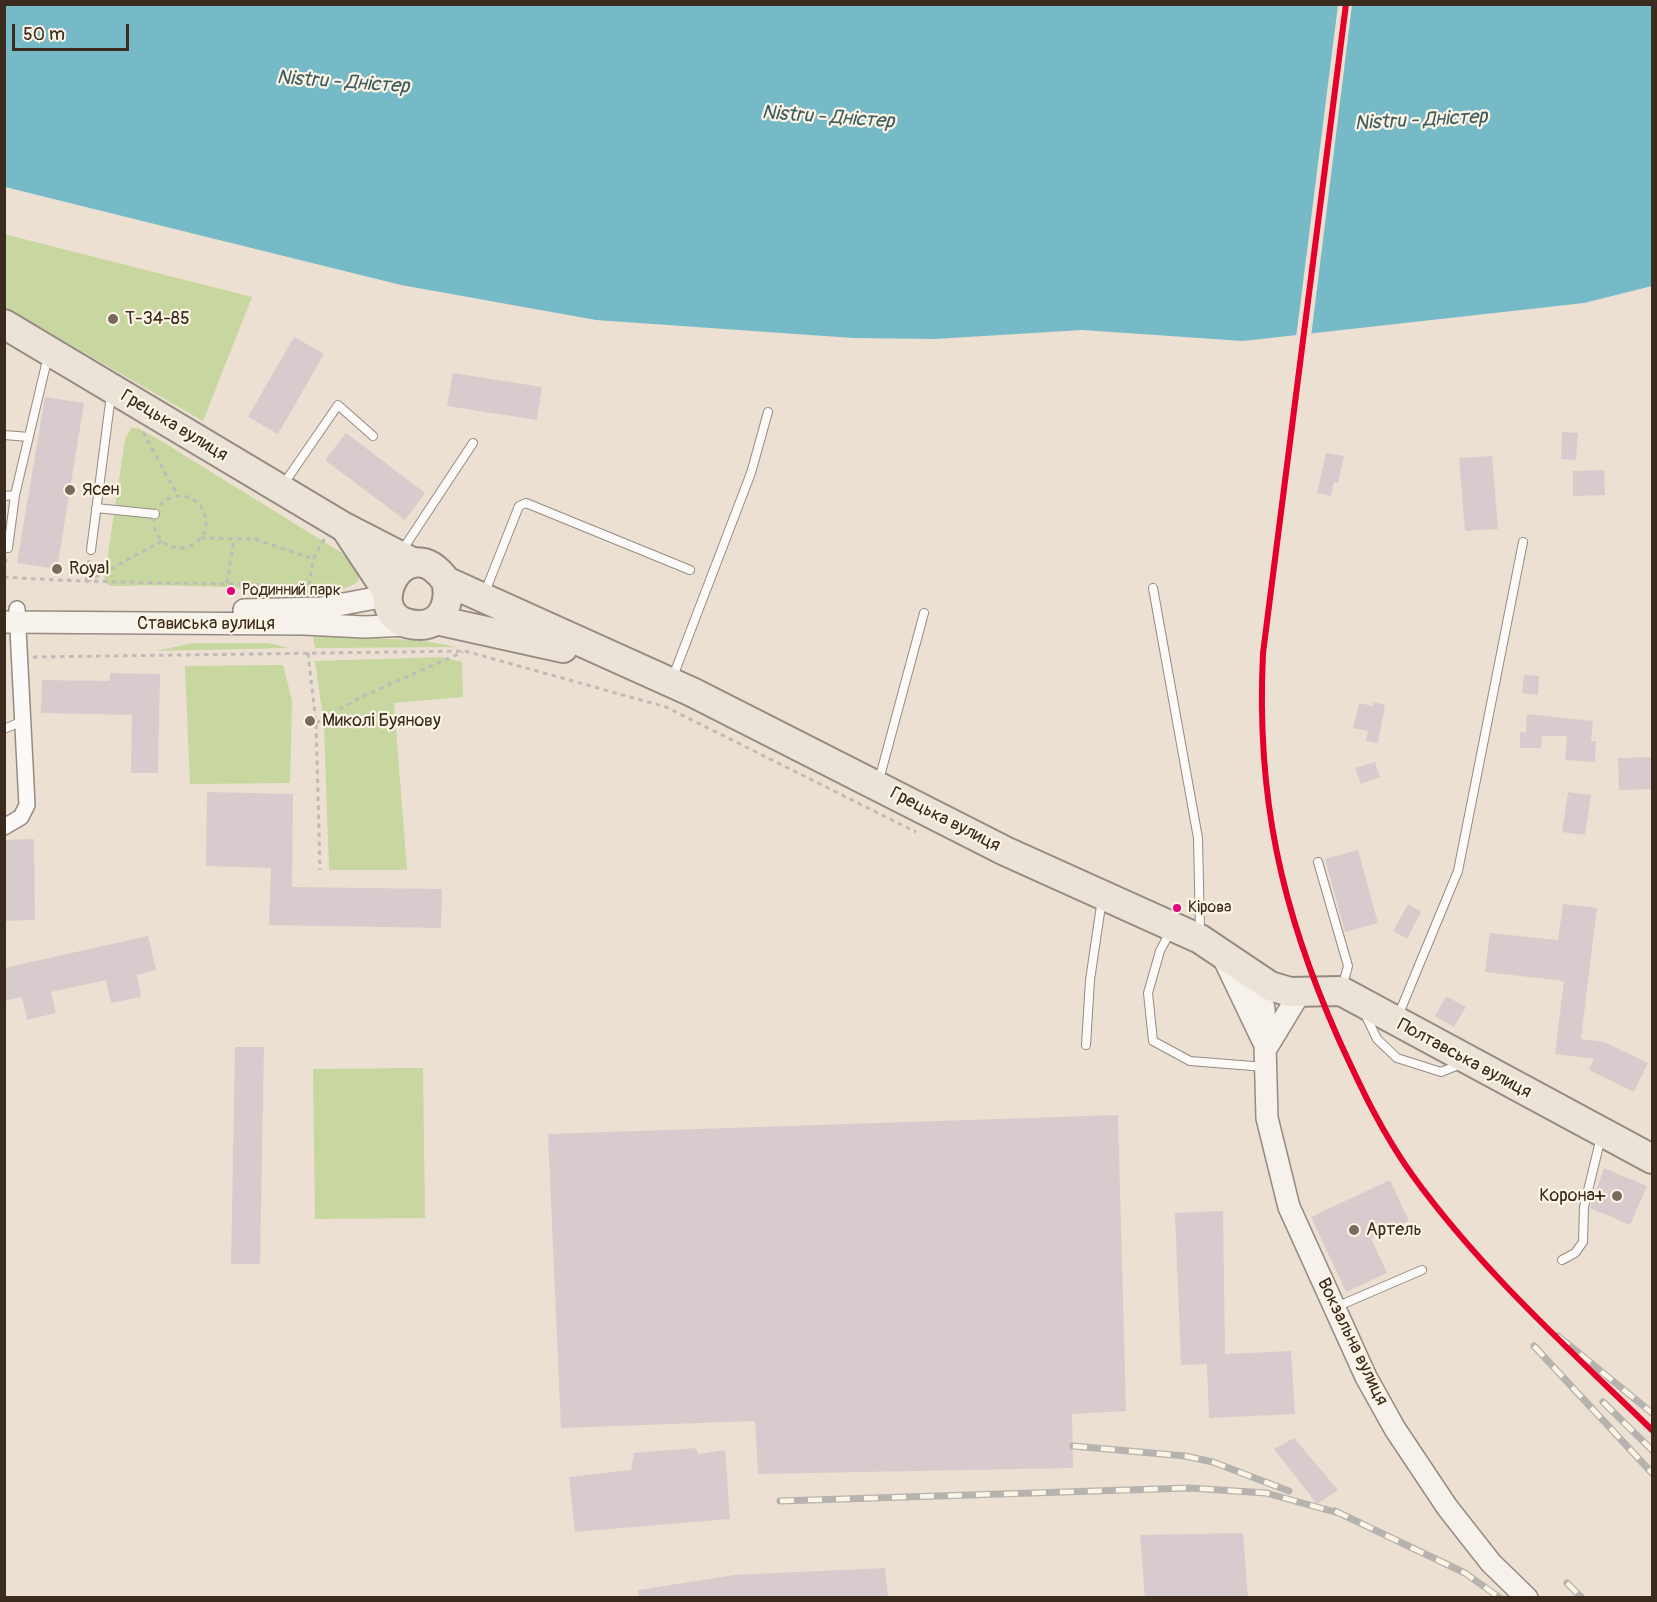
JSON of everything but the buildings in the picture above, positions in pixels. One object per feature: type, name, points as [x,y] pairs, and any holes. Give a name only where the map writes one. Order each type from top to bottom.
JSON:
[{"type":"highway","name":"Грецька вулиця","points":[[4,324],[341,525],[407,559]]},
{"type":"highway","name":"Грецька вулиця","points":[[341,525],[387,594]]},
{"type":"highway","points":[[407,559],[427,564],[439,571],[446,581],[450,595],[447,607],[436,620],[424,625],[408,625],[397,618],[387,594],[398,571],[407,559]]},
{"type":"highway","name":"Грецька вулиця","points":[[446,581],[615,660],[670,683],[1005,851],[1173,927],[1211,946],[1261,980]]},
{"type":"highway","name":"Грецька вулиця","points":[[436,620],[615,660]]},
{"type":"highway","points":[[1261,980],[1290,993],[1301,991],[1350,997]]},
{"type":"highway","name":"Полтавська вулиця","points":[[1350,997],[1653,1159]]},
{"type":"main road","name":"Стависька вулиця","points":[[11,616],[322,608],[387,594]]},
{"type":"main road","name":"Стависька вулиця","points":[[11,616],[365,627],[408,625]]},
{"type":"main road","name":"Вокзальна вулиця","points":[[1211,946],[1267,1057]]},
{"type":"main road","name":"Вокзальна вулиця","points":[[1261,980],[1267,1057],[1267,1118],[1289,1207],[1366,1377],[1395,1429],[1447,1507],[1491,1563],[1527,1598]]},
{"type":"main road","points":[[1267,1057],[1301,991]]},
{"type":"street","points":[[4,827],[21,817],[27,805],[19,657],[11,616]]},
{"type":"lane","points":[[8,548],[15,495],[49,351]]},
{"type":"lane","points":[[91,550],[111,388]]},
{"type":"lane","points":[[280,489],[338,405],[374,436]]},
{"type":"lane","points":[[670,683],[751,473],[768,412]]},
{"type":"lane","points":[[4,435],[29,436]]},
{"type":"lane","points":[[407,559],[473,443]]},
{"type":"lane","points":[[4,495],[15,495]]},
{"type":"lane","points":[[483,598],[512,519],[519,506],[526,503],[690,570]]},
{"type":"lane","points":[[96,508],[155,514]]},
{"type":"lane","points":[[1395,1023],[1458,871],[1523,542]]},
{"type":"lane","points":[[1153,588],[1198,838],[1211,946]]},
{"type":"lane","points":[[878,786],[924,613]]},
{"type":"lane","points":[[4,729],[23,721]]},
{"type":"lane","points":[[1318,862],[1348,966],[1350,997],[1377,1039],[1397,1058],[1441,1072],[1467,1061]]},
{"type":"lane","points":[[1086,1045],[1090,980],[1103,895]]},
{"type":"lane","points":[[1173,927],[1160,951],[1148,993],[1153,1041],[1190,1061],[1267,1057]]},
{"type":"lane","points":[[1562,1260],[1575,1253],[1582,1242],[1584,1207],[1602,1132]]},
{"type":"lane","points":[[1334,1308],[1422,1270]]},
{"type":"path","points":[[141,429],[178,496]]},
{"type":"path","points":[[178,496],[193,499],[203,509],[207,524],[201,538],[196,543],[182,549],[175,549],[162,541],[154,529],[155,514],[164,501],[178,496]]},
{"type":"path","points":[[4,577],[86,582],[309,586],[313,559],[318,546],[341,525]]},
{"type":"path","points":[[201,538],[255,539],[313,559]]},
{"type":"path","points":[[227,583],[234,539]]},
{"type":"path","points":[[86,582],[162,541]]},
{"type":"path","points":[[86,582],[91,550]]},
{"type":"path","points":[[19,657],[465,651],[666,707],[924,836]]},
{"type":"path","points":[[316,723],[361,697],[465,651]]},
{"type":"path","points":[[308,653],[316,723],[320,870]]},
{"type":"green space","points":[[4,234],[252,297],[203,421],[5,307]]},
{"type":"green space","name":"Родинний парк","points":[[131,428],[138,428],[158,439],[342,553],[360,571],[358,582],[328,592],[292,593],[222,587],[111,586],[104,582],[125,439]]},
{"type":"green space","points":[[313,636],[419,640],[457,647],[315,648]]},
{"type":"green space","points":[[194,643],[268,643],[289,648],[155,651]]},
{"type":"green space","points":[[442,657],[462,662],[463,697],[394,703],[407,870],[329,870],[324,724],[315,661]]},
{"type":"green space","points":[[283,665],[292,700],[290,783],[190,784],[185,666]]},
{"type":"green space","points":[[423,1068],[425,1218],[315,1219],[313,1069]]},
{"type":"water","name":"Nistru - Дністер","points":[[5,5],[1652,5],[1652,286],[1584,303],[1243,341],[1082,330],[935,339],[853,338],[596,320],[401,285],[5,187]]},
{"type":"pier","points":[[1338,5],[1352,5],[1311,337],[1296,338]]},
{"type":"railway","points":[[1558,1336],[1652,1413]]},
{"type":"railway","points":[[1534,1346],[1652,1473]]},
{"type":"railway","points":[[1603,1402],[1652,1450]]},
{"type":"railway","points":[[1073,1446],[1185,1456],[1213,1462],[1289,1491]]},
{"type":"railway","points":[[780,1501],[1189,1488],[1266,1493],[1342,1514]]},
{"type":"railway","points":[[1335,1511],[1465,1573],[1500,1598]]},
{"type":"railway","points":[[1567,1583],[1582,1598]]},
{"type":"transit line","points":[[1346,4],[1263,653],[1264,756],[1277,851],[1288,898],[1319,992],[1364,1093],[1402,1160],[1439,1211],[1467,1244],[1527,1308],[1652,1430]]},
{"type":"place","name":"Т-34-85","points":[[113,319]]},
{"type":"place","name":"Ясен","points":[[70,490]]},
{"type":"place","name":"Royal","points":[[57,569]]},
{"type":"place","name":"Родинний парк","points":[[231,591]]},
{"type":"place","name":"Миколі Буянову","points":[[310,721]]},
{"type":"place","name":"Кірова","points":[[1177,908]]},
{"type":"place","name":"Корона+","points":[[1617,1196]]},
{"type":"place","name":"Артель","points":[[1354,1230]]}]
